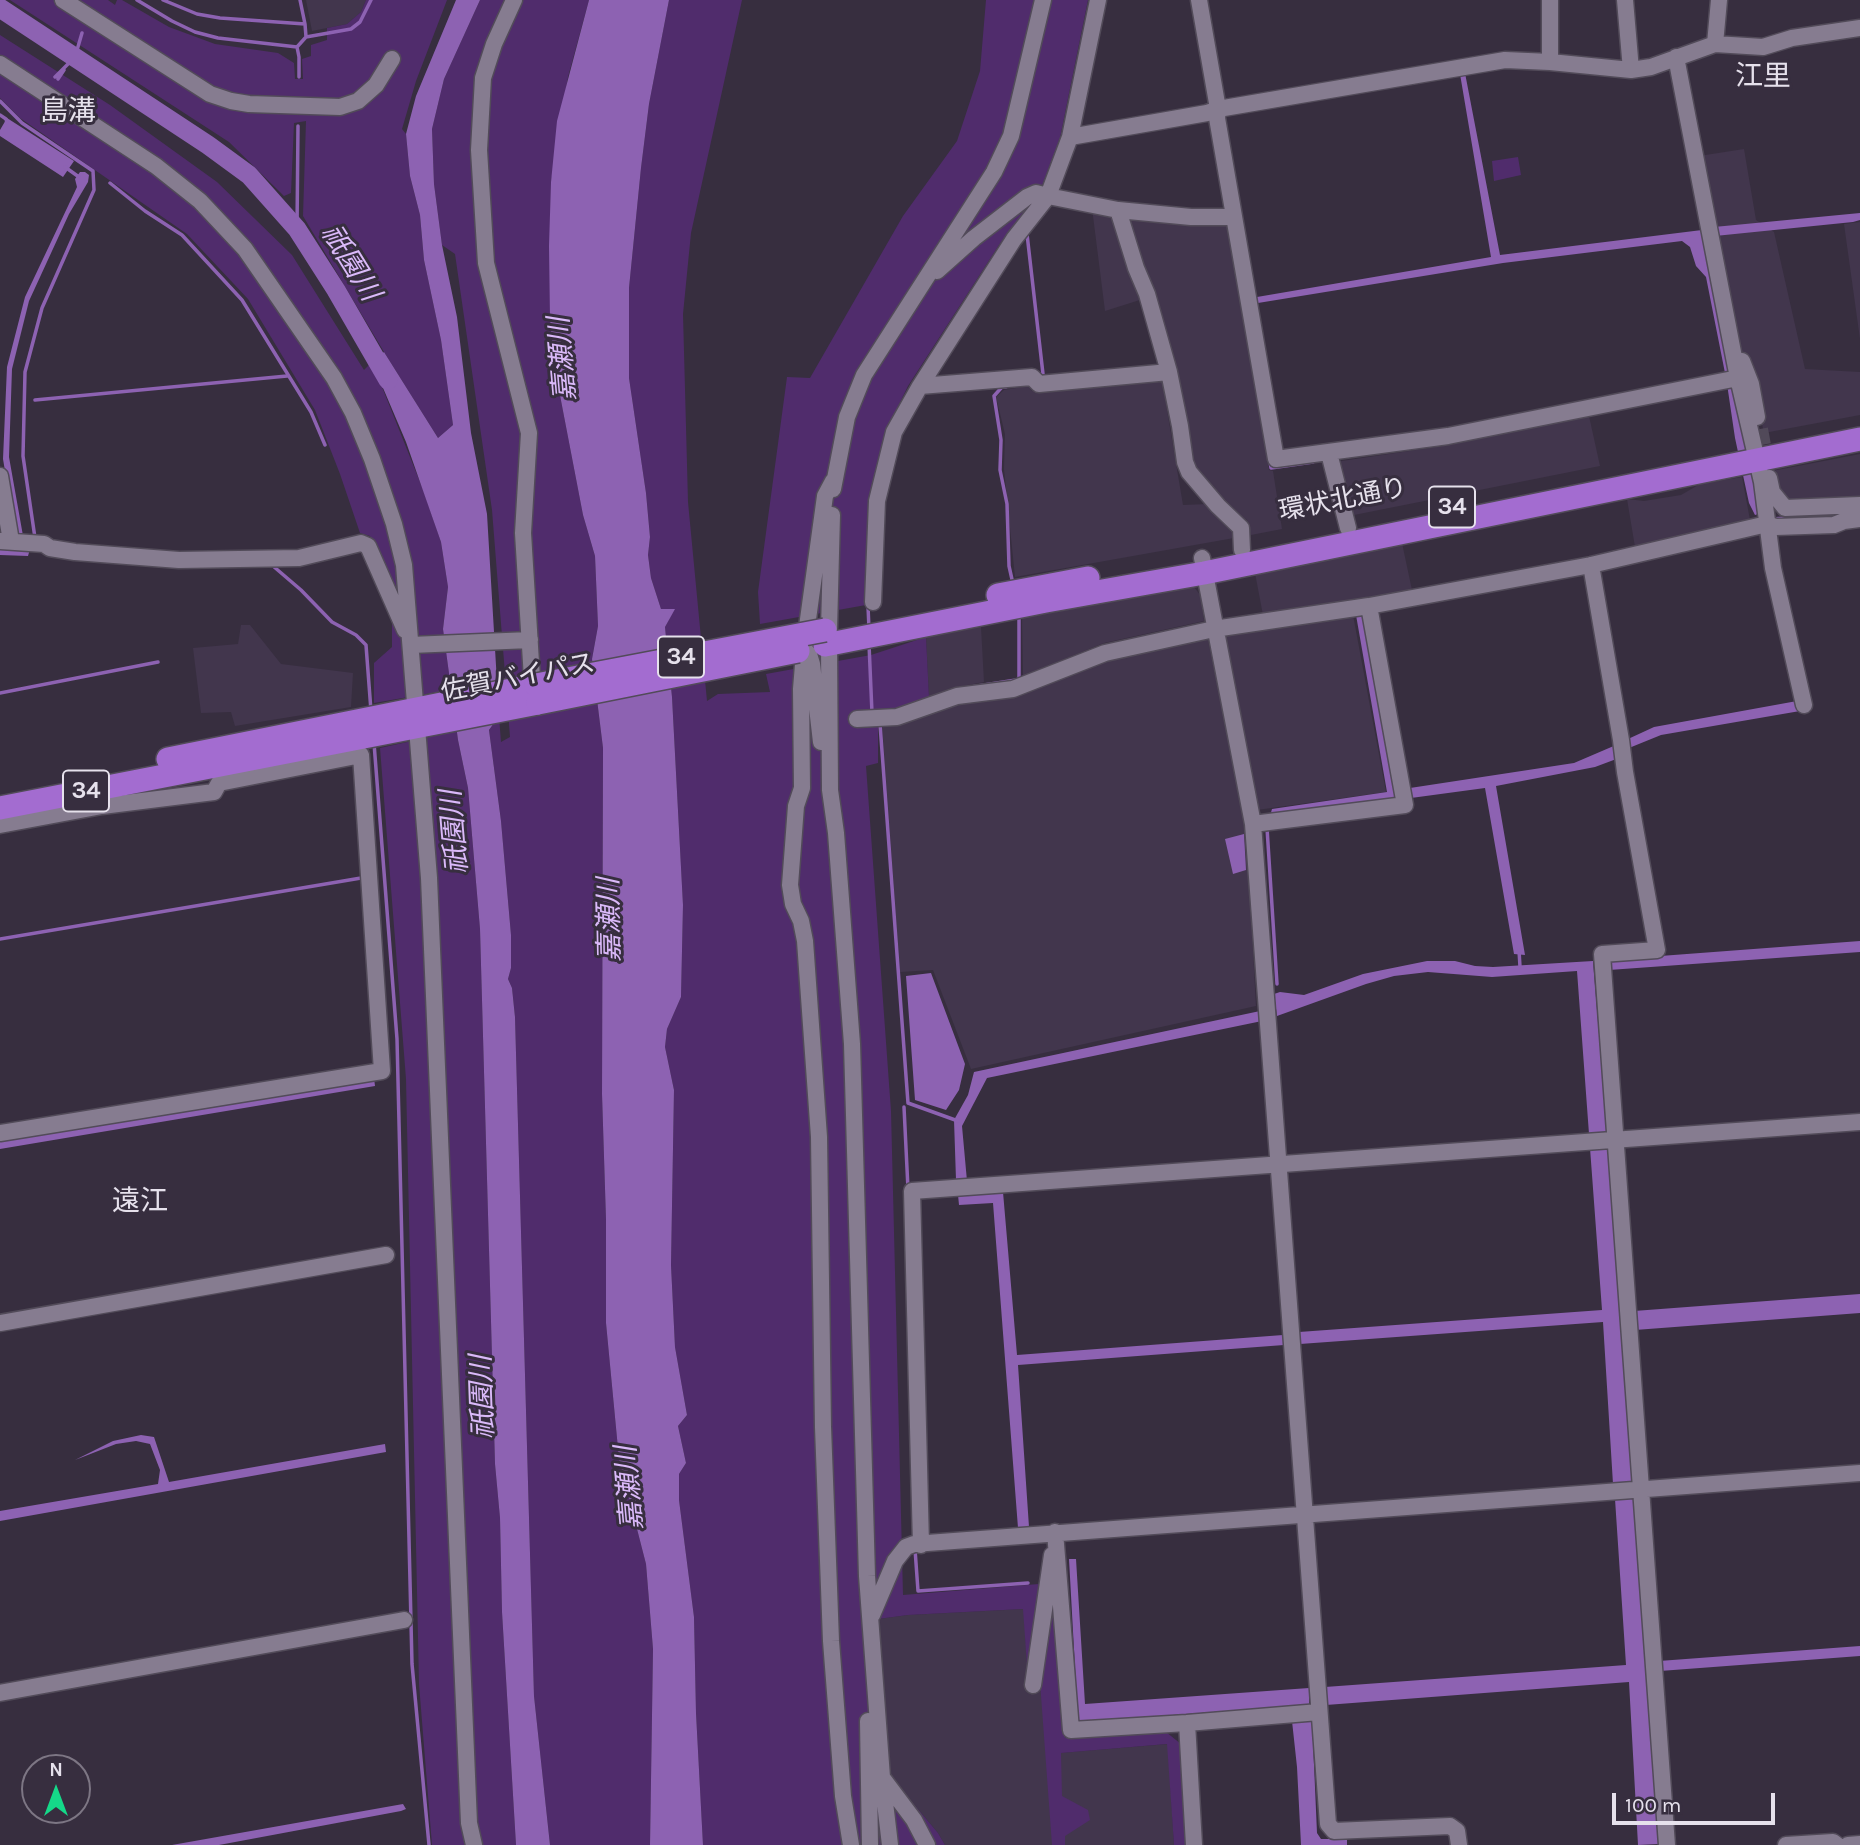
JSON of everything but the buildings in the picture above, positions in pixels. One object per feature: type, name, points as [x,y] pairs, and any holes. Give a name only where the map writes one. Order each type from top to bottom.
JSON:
[{"type":"highway","name":"環状北通り","points":[[1044,593],[1203,565],[1760,454],[1860,425]]},
{"type":"highway","name":"環状北通り","points":[[1203,565],[1242,550],[1348,528],[1760,454],[1860,439]]},
{"type":"highway","name":"佐賀バイパス","points":[[0,807],[171,766],[1044,593]]},
{"type":"highway","name":"佐賀バイパス","points":[[0,792],[171,766]]},
{"type":"street","points":[[63,0],[210,94],[231,102],[340,107],[358,101],[376,85],[392,59]]},
{"type":"street","points":[[514,0],[494,44],[483,78],[479,150],[486,263],[529,433],[523,533],[533,695]]},
{"type":"street","points":[[850,1845],[842,1783],[831,1641],[823,1427],[819,1137],[805,941],[790,885],[796,806],[802,788],[801,689],[826,637],[833,481],[846,417],[864,375],[994,172],[1011,136],[1043,0]]},
{"type":"street","points":[[873,602],[877,501],[894,432],[920,386],[1042,195],[1070,137],[1098,0]]},
{"type":"street","points":[[1199,0],[1218,109],[1229,217],[1276,459],[1330,458],[1731,380]]},
{"type":"street","points":[[1550,0],[1550,62]]},
{"type":"street","points":[[1625,0],[1631,70]]},
{"type":"street","points":[[1715,44],[1719,0]]},
{"type":"street","points":[[1070,137],[1505,60],[1631,70],[1715,44],[1763,47],[1793,38],[1860,28]]},
{"type":"street","points":[[1676,57],[1731,344],[1731,380],[1772,492],[1785,508],[1860,505]]},
{"type":"street","points":[[0,65],[171,177],[200,201],[255,262],[334,378],[353,413],[394,524],[404,565],[429,878],[469,1823],[474,1845]]},
{"type":"street","points":[[928,275],[936,272],[1027,197],[1042,195],[1118,209],[1191,218],[1229,217]]},
{"type":"street","points":[[1118,209],[1147,294],[1169,372],[1185,462],[1189,472],[1241,528],[1242,550]]},
{"type":"street","points":[[1731,344],[1744,365],[1751,384],[1773,568],[1804,705]]},
{"type":"street","points":[[920,386],[1032,377],[1039,384],[1169,372]]},
{"type":"street","points":[[1330,458],[1348,528]]},
{"type":"street","points":[[0,476],[6,541],[44,544],[50,548],[75,552],[179,560],[299,558],[361,543],[368,546],[411,645]]},
{"type":"street","points":[[833,481],[825,496],[830,790],[836,832],[852,1044],[870,1621],[890,1845]]},
{"type":"street","points":[[856,719],[897,718],[957,696],[1013,689],[1105,653],[1214,629],[1364,607],[1591,565],[1766,520],[1776,527],[1834,524],[1860,519]]},
{"type":"street","points":[[1203,565],[1253,824],[1263,990],[1268,1013],[1305,1515],[1311,1706],[1328,1824],[1334,1831],[1450,1826],[1457,1831],[1459,1845]]},
{"type":"street","points":[[1591,565],[1657,950],[1602,954],[1604,1140],[1641,1489],[1667,1845]]},
{"type":"street","points":[[1253,824],[1405,805],[1364,607]]},
{"type":"street","points":[[826,637],[812,664],[825,772],[830,790]]},
{"type":"street","points":[[411,645],[530,640]]},
{"type":"street","points":[[0,825],[102,806],[214,792],[219,783],[362,755],[382,1071],[0,1133]]},
{"type":"street","points":[[921,1545],[912,1191],[1860,1122]]},
{"type":"street","points":[[0,1323],[386,1255]]},
{"type":"street","points":[[870,1621],[895,1561],[906,1547],[914,1544],[1860,1474]]},
{"type":"street","points":[[1033,1685],[1055,1532]]},
{"type":"street","points":[[1055,1532],[1071,1730],[1186,1723],[1311,1706]]},
{"type":"street","points":[[0,1693],[404,1620]]},
{"type":"street","points":[[870,1845],[868,1721],[877,1710]]},
{"type":"street","points":[[1186,1723],[1194,1845]]},
{"type":"street","points":[[882,1777],[914,1820],[927,1845]]},
{"type":"street","points":[[1786,1845],[1833,1842],[1837,1845]]},
{"type":"street","points":[[1848,1845],[1860,1844]]},
{"type":"shaded area","points":[[10,0],[108,0],[115,5],[117,0],[122,0],[169,27],[215,44],[278,53],[294,63],[295,79],[303,79],[302,59],[311,56],[311,45],[327,40],[327,28],[347,24],[361,12],[366,0],[447,0],[416,81],[402,129],[406,134],[410,176],[420,215],[424,260],[441,340],[453,425],[438,438],[303,216],[306,121],[294,123],[291,193],[284,196],[229,142]]},
{"type":"shaded area","points":[[306,0],[366,0],[361,12],[347,24],[312,31]]},
{"type":"shaded area","points":[[480,0],[589,0],[568,77],[551,182],[550,319],[554,364],[583,515],[595,556],[598,626],[592,659],[603,748],[602,1094],[606,1323],[619,1459],[646,1564],[653,1649],[650,1845],[550,1845],[534,1696],[515,1017],[512,988],[508,979],[511,968],[511,935],[501,821],[489,730],[499,716],[501,742],[510,737],[492,510],[455,254],[442,245],[434,184],[432,129],[444,79]]},
{"type":"shaded area","points":[[669,0],[742,0],[691,233],[683,314],[688,502],[707,701],[718,694],[770,692],[766,674],[871,655],[926,637],[929,697],[891,711],[878,724],[878,763],[866,766],[891,1111],[903,1595],[1039,1584],[1056,1589],[1065,1738],[1166,1732],[1181,1744],[1188,1845],[1174,1845],[1167,1744],[1061,1753],[1062,1796],[1088,1810],[1090,1820],[1065,1836],[1065,1845],[1052,1845],[1040,1682],[1028,1680],[1023,1609],[878,1619],[891,1777],[945,1845],[703,1845],[694,1617],[679,1500],[679,1474],[686,1463],[678,1426],[687,1415],[675,1347],[671,1265],[674,1090],[665,1047],[667,1029],[681,997],[683,905],[672,697],[665,627],[674,609],[661,609],[651,578],[646,493],[629,378],[629,288],[641,168],[649,104]]},
{"type":"shaded area","points":[[986,0],[1088,0],[1060,138],[1040,191],[999,245],[908,386],[886,431],[870,494],[866,605],[760,624],[758,592],[787,377],[810,378],[903,216],[957,141],[980,71]]},
{"type":"shaded area","points":[[0,35],[110,105],[217,182],[292,255],[364,370],[372,362],[441,542],[448,587],[443,629],[458,740],[468,788],[480,929],[495,1464],[516,1845],[432,1845],[419,1684],[406,1079],[380,748],[448,733],[443,691],[374,703],[374,663],[392,647],[392,591],[370,536],[360,533],[315,410],[248,299],[187,234],[20,118],[0,98]]},
{"type":"shaded area","points":[[1744,149],[1756,220],[1774,232],[1805,369],[1860,372],[1860,415],[1764,433],[1750,372],[1736,343],[1699,156]]},
{"type":"shaded area","points":[[1518,157],[1521,175],[1494,181],[1492,161]]},
{"type":"shaded area","points":[[1092,208],[1227,219],[1269,470],[1273,471],[1282,529],[1251,535],[1247,520],[1223,505],[1190,463],[1143,299],[1105,311]]},
{"type":"shaded area","points":[[1860,222],[1860,339],[1844,224]]},
{"type":"shaded area","points":[[1162,380],[1183,505],[1208,504],[1232,528],[1234,538],[1015,577],[1004,469],[1005,434],[996,397],[1004,390],[1028,386],[1032,391]]},
{"type":"shaded area","points":[[1589,416],[1600,466],[1349,516],[1335,462],[1449,445]]},
{"type":"shaded area","points":[[1860,454],[1860,502],[1793,505],[1779,492],[1772,471]]},
{"type":"shaded area","points":[[1742,477],[1750,520],[1635,547],[1627,499],[1644,501],[1681,495],[1700,484]]},
{"type":"shaded area","points":[[1402,543],[1412,590],[1361,599],[1353,615],[1386,792],[1257,810],[1223,636],[1263,615],[1255,573]]},
{"type":"shaded area","points":[[1194,587],[1201,596],[1204,621],[1104,643],[1023,676],[1022,618]]},
{"type":"shaded area","points":[[241,625],[250,625],[281,664],[353,673],[351,707],[235,726],[231,712],[201,713],[193,648],[238,644]]},
{"type":"shaded area","points":[[981,627],[984,682],[951,688],[929,697],[926,637]]},
{"type":"shaded area","points":[[1207,635],[1246,824],[1256,1006],[971,1069],[933,970],[900,972],[882,725],[1107,656]]},
{"type":"shaded area","points":[[1024,1609],[1028,1680],[1040,1681],[1060,1753],[1168,1744],[1174,1845],[945,1845],[891,1777],[878,1619]]},
{"type":"water","points":[[456,0],[480,0],[444,79],[432,129],[434,184],[442,245],[457,317],[471,433],[487,514],[499,716],[489,730],[501,821],[511,935],[511,968],[508,979],[512,988],[515,1017],[534,1696],[550,1845],[516,1845],[495,1464],[480,929],[468,788],[458,740],[443,629],[448,587],[441,542],[406,442],[372,362],[384,352],[438,438],[453,425],[441,340],[424,260],[420,215],[410,176],[406,134],[416,96]]},
{"type":"water","name":"嘉瀬川","points":[[589,0],[669,0],[649,104],[641,168],[629,288],[629,378],[646,493],[651,578],[661,609],[675,609],[665,627],[672,697],[683,905],[681,997],[667,1029],[665,1047],[674,1090],[671,1265],[675,1347],[687,1415],[678,1426],[686,1463],[679,1474],[679,1500],[694,1617],[703,1845],[650,1845],[653,1649],[646,1564],[619,1459],[606,1323],[602,1094],[603,748],[592,659],[598,626],[595,556],[583,515],[554,364],[549,246],[557,121]]},
{"type":"water","points":[[1465,73],[1500,255],[1702,230],[1731,373],[1725,373],[1706,277],[1696,266],[1690,247],[1682,241],[1503,263],[1258,303],[1257,297],[1491,257],[1460,74]]},
{"type":"water","points":[[7,118],[74,161],[63,177],[0,136],[0,130]]},
{"type":"water","points":[[80,172],[89,175],[88,182],[69,214],[29,301],[12,369],[9,457],[25,547],[30,549],[28,556],[0,555],[0,549],[16,537],[3,459],[7,367],[25,297],[77,187],[75,179]]},
{"type":"water","points":[[1860,213],[1860,220],[1853,222],[1715,236],[1714,227]]},
{"type":"water","points":[[1734,383],[1756,476],[1758,514],[1755,515],[1749,503],[1735,438],[1727,384]]},
{"type":"water","points":[[1364,614],[1397,798],[1270,816],[1272,809],[1387,792],[1356,615]]},
{"type":"water","points":[[1797,701],[1800,711],[1661,735],[1629,748],[1628,739],[1654,727]]},
{"type":"water","points":[[1616,745],[1619,758],[1595,767],[1496,786],[1525,955],[1514,954],[1485,788],[1411,798],[1410,788],[1574,763]]},
{"type":"water","points":[[1244,834],[1246,870],[1233,874],[1225,839]]},
{"type":"water","points":[[1860,941],[1860,952],[1609,970],[1607,960]]},
{"type":"water","points":[[1427,961],[1455,961],[1493,967],[1593,961],[1607,1132],[1589,1134],[1577,971],[1492,977],[1428,972],[1394,976],[1277,1016],[1274,994],[1280,992],[1304,995],[1363,974]]},
{"type":"water","points":[[931,973],[965,1064],[959,1090],[946,1110],[915,1100],[906,976]]},
{"type":"water","points":[[1260,1011],[1262,1021],[987,1078],[962,1126],[967,1181],[956,1180],[954,1120],[968,1095],[974,1072]]},
{"type":"water","points":[[374,1078],[375,1086],[0,1149],[0,1140]]},
{"type":"water","points":[[1609,1147],[1633,1482],[1613,1484],[1603,1322],[1300,1344],[1299,1332],[1602,1310],[1590,1148]]},
{"type":"water","points":[[1003,1192],[1017,1355],[1283,1335],[1284,1345],[1018,1365],[1029,1527],[1018,1528],[993,1203],[959,1205],[958,1195]]},
{"type":"water","points":[[1860,1294],[1860,1313],[1635,1330],[1634,1311]]},
{"type":"water","points":[[141,1435],[154,1437],[169,1482],[385,1444],[386,1452],[0,1521],[0,1511],[158,1484],[160,1470],[150,1444],[136,1441],[116,1444],[75,1460],[113,1441]]},
{"type":"water","points":[[1635,1497],[1659,1844],[1638,1845],[1629,1682],[1326,1705],[1325,1687],[1626,1665],[1615,1499]]},
{"type":"water","points":[[1069,1559],[1076,1559],[1085,1704],[1309,1688],[1309,1705],[1078,1722]]},
{"type":"water","points":[[1860,1646],[1860,1656],[1660,1671],[1659,1661]]},
{"type":"water","points":[[1312,1719],[1317,1833],[1321,1839],[1347,1839],[1347,1845],[1301,1845],[1292,1721]]},
{"type":"water","points":[[403,1804],[406,1809],[401,1811],[219,1845],[172,1845]]},
{"type":"waterway","points":[[137,0],[195,32],[218,38],[297,47]]},
{"type":"waterway","points":[[163,0],[197,14],[220,18],[305,24],[300,0]]},
{"type":"waterway","points":[[297,47],[306,37],[351,29],[360,22],[371,0]]},
{"type":"waterway","name":"祇園川","points":[[0,8],[249,175],[297,229],[388,380]]},
{"type":"waterway","points":[[305,24],[306,37]]},
{"type":"waterway","name":"祇園川","points":[[55,77],[75,57],[82,33]]},
{"type":"waterway","points":[[297,47],[299,77]]},
{"type":"waterway","points":[[58,79],[64,70]]},
{"type":"waterway","points":[[0,101],[22,123],[93,171],[94,190],[42,308],[25,372],[23,456],[35,538]]},
{"type":"waterway","points":[[0,115],[7,123]]},
{"type":"waterway","points":[[297,229],[298,126]]},
{"type":"waterway","points":[[65,167],[79,177]]},
{"type":"waterway","points":[[110,183],[145,211],[182,235],[242,300],[311,412],[325,445]]},
{"type":"waterway","points":[[1027,234],[1043,374]]},
{"type":"waterway","points":[[35,400],[287,376]]},
{"type":"waterway","points":[[1006,387],[1002,387],[994,396],[1001,440],[1000,470],[1007,504],[1009,566],[1013,584]]},
{"type":"waterway","points":[[1270,462],[1271,468],[1313,462]]},
{"type":"waterway","points":[[1771,519],[1840,515]]},
{"type":"waterway","points":[[270,566],[301,590],[332,622],[356,635],[366,645],[371,711]]},
{"type":"waterway","points":[[868,606],[869,629]]},
{"type":"waterway","points":[[1019,615],[1019,680]]},
{"type":"waterway","points":[[869,644],[872,713]]},
{"type":"waterway","points":[[0,693],[158,662]]},
{"type":"waterway","points":[[971,687],[1016,680]]},
{"type":"waterway","points":[[880,724],[908,1103],[958,1121]]},
{"type":"waterway","points":[[374,743],[397,1039],[412,1664],[429,1845]]},
{"type":"waterway","points":[[1267,828],[1277,984]]},
{"type":"waterway","points":[[0,939],[361,878]]},
{"type":"waterway","points":[[1519,950],[1520,967]]},
{"type":"waterway","points":[[904,1107],[908,1189]]},
{"type":"waterway","points":[[915,1549],[918,1591],[1028,1583]]},
{"type":"tunnel","points":[[1760,429],[1769,478]]},
{"type":"district","name":"江里","points":[[1763,77]]},
{"type":"district","name":"島溝","points":[[68,112]]},
{"type":"district","name":"遠江","points":[[140,1202]]}]
